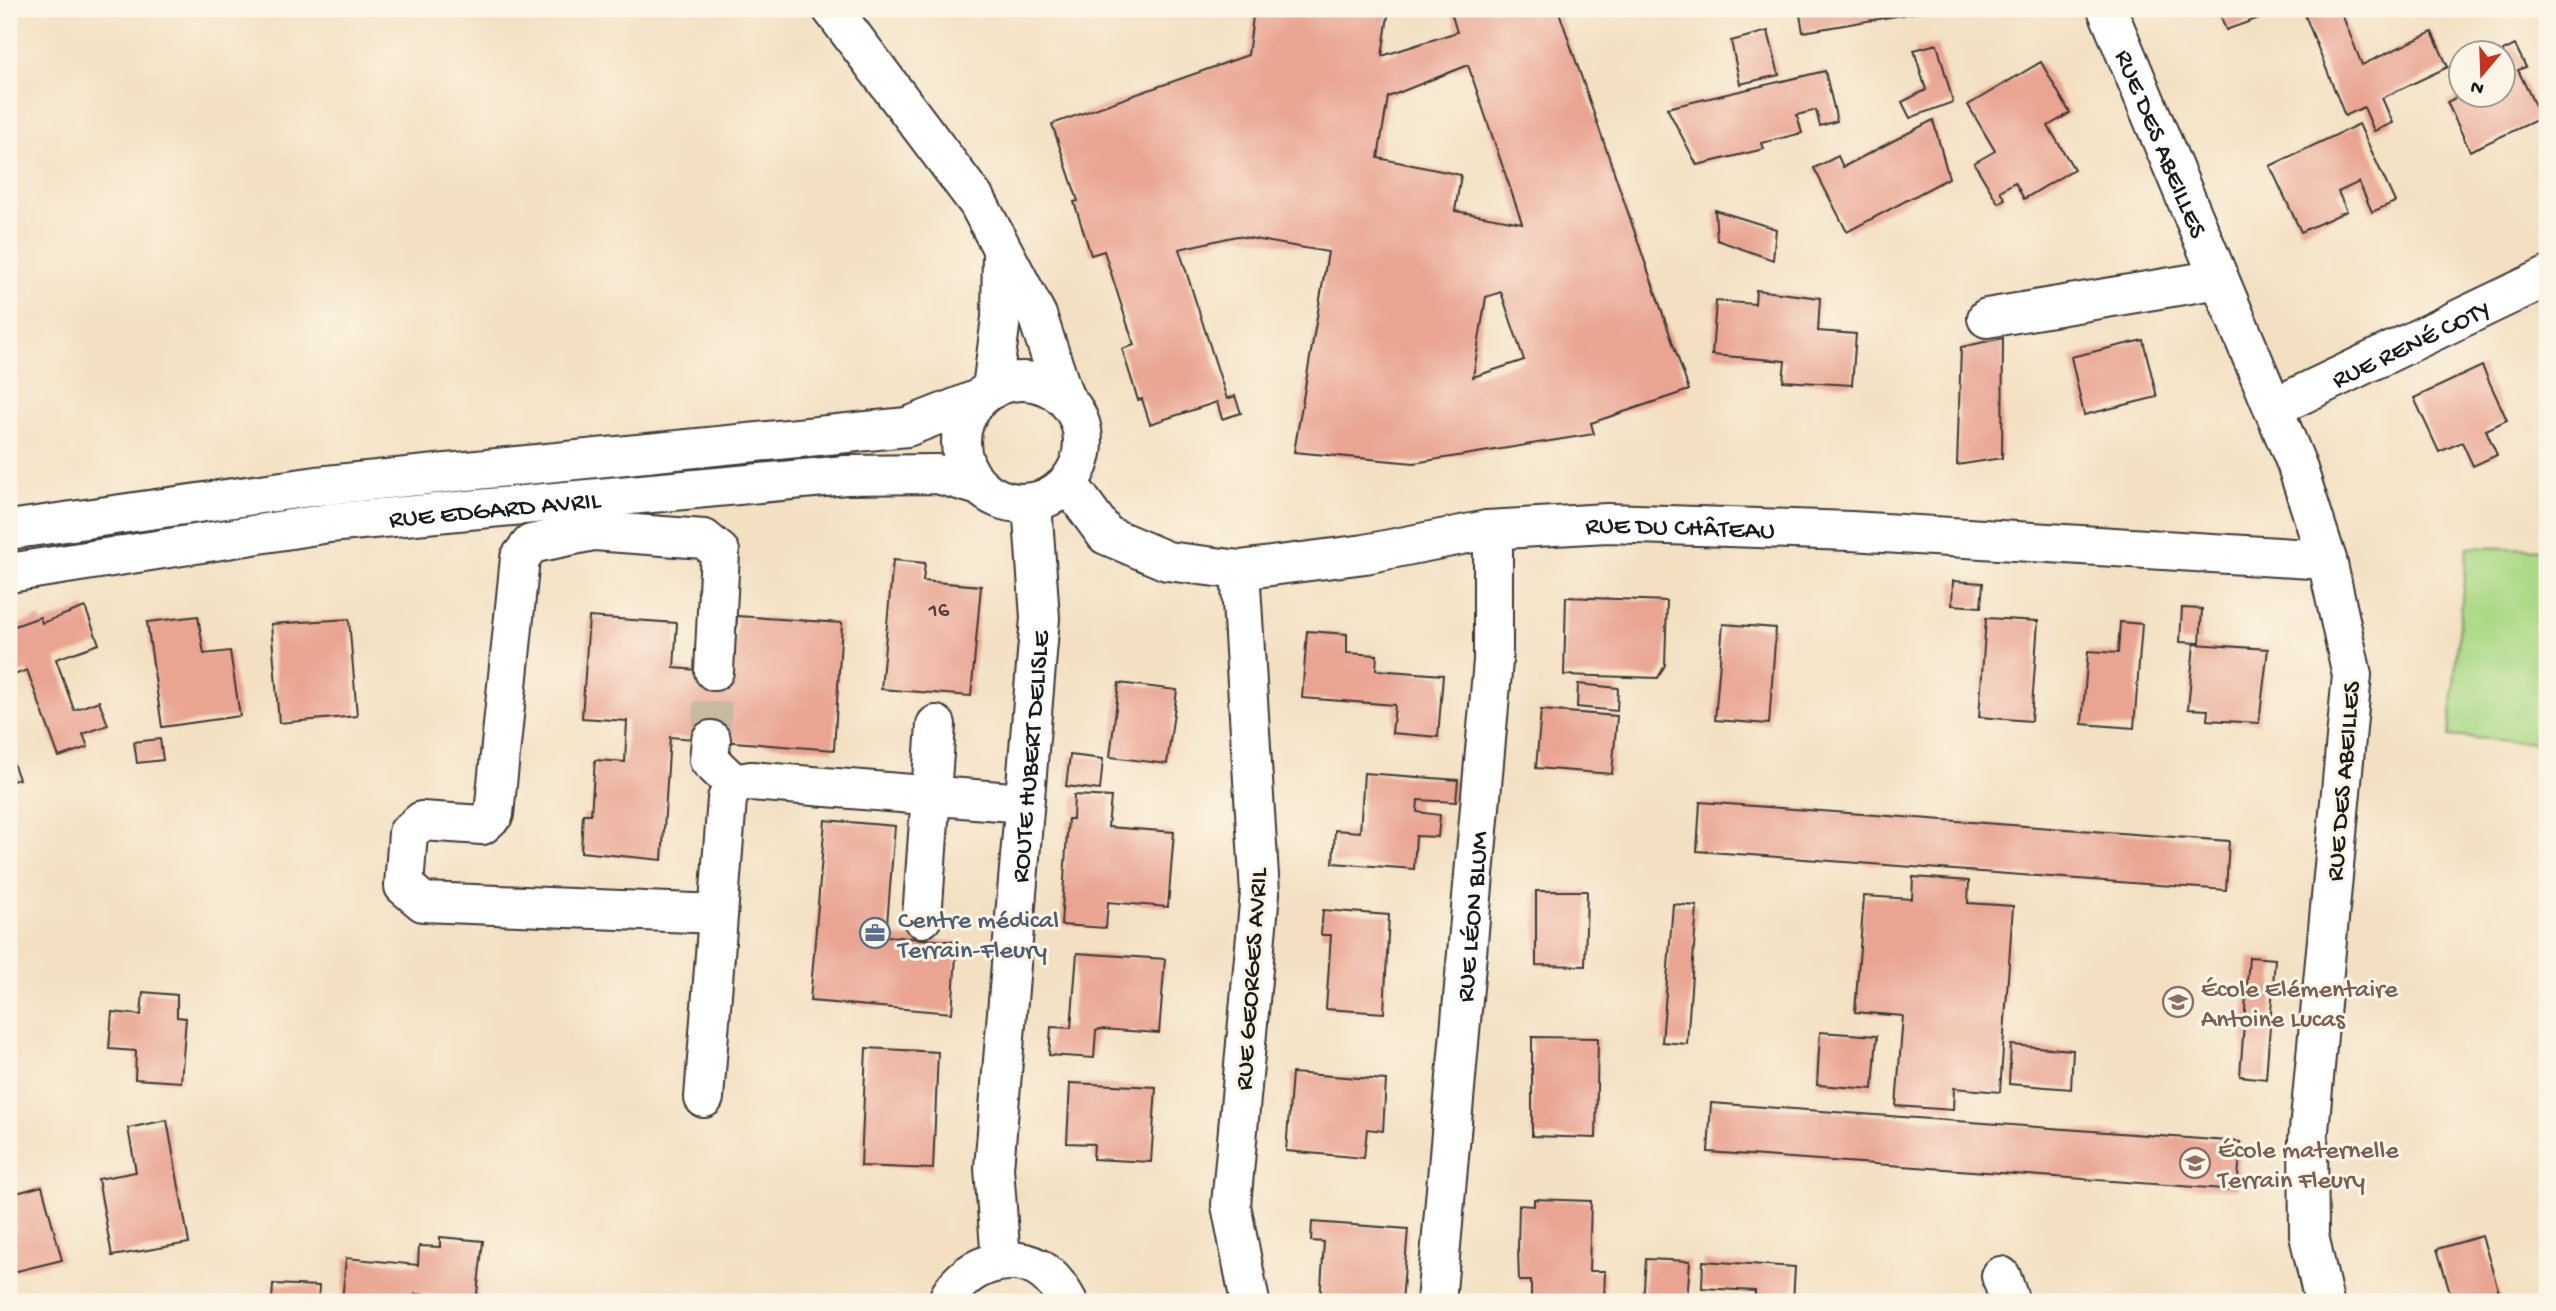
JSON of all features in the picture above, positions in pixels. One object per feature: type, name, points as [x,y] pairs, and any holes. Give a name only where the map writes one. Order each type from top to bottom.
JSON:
[{"type":"street","points":[[832,9],[978,202],[1037,315],[1064,397]]},
{"type":"street","name":"RUE DES ABEILLES","points":[[2107,9],[2296,463],[2327,560],[2352,675],[2308,1141],[2309,1235],[2324,1302]]},
{"type":"street","points":[[984,395],[1009,382],[1029,381],[1048,386],[1064,397],[1076,412],[1083,429],[1081,458],[1068,483],[1051,496],[1032,503],[996,497],[980,486],[968,471],[962,453],[961,434],[984,395],[1001,318],[1002,249]]},
{"type":"street","name":"RUE RENÉ COTY","points":[[2273,408],[2547,277]]},
{"type":"street","points":[[1987,318],[2219,279]]},
{"type":"street","name":"RUE EDGARD AVRIL","points":[[9,530],[317,486],[907,427],[984,395]]},
{"type":"street","name":"RUE EDGARD AVRIL","points":[[9,573],[329,523],[846,475],[937,474],[980,486]]},
{"type":"street","name":"RUE DU CHÂTEAU","points":[[1068,483],[1105,535],[1167,561],[1240,570],[1365,554],[1487,530],[1608,523],[1723,526],[2327,560]]},
{"type":"street","name":"ROUTE HUBERT DELISLE","points":[[1001,1261],[994,1168],[1040,618],[1032,503]]},
{"type":"street","name":"RUE LÉON BLUM","points":[[1436,1302],[1493,661],[1493,548],[1487,530]]},
{"type":"street","points":[[714,671],[720,552],[704,539],[594,531],[531,544],[520,558],[494,814],[482,825],[422,821],[408,833],[404,886],[423,902],[718,914]]},
{"type":"street","name":"RUE GEORGES AVRIL","points":[[1240,570],[1260,893],[1231,1205],[1250,1302]]},
{"type":"street","points":[[922,918],[936,725]]},
{"type":"street","points":[[711,740],[709,760],[734,784]]},
{"type":"street","points":[[734,784],[751,781],[1024,803]]},
{"type":"street","points":[[704,1098],[727,799],[734,784]]},
{"type":"street","points":[[947,1302],[963,1278],[981,1266],[1001,1261],[1023,1262],[1042,1271],[1058,1285],[1068,1302]]},
{"type":"green space","points":[[2467,547],[2547,549],[2547,744],[2449,736]]},
{"type":"building","points":[[1254,9],[1389,9],[1382,56],[1457,32],[1450,9],[1558,9],[1689,390],[1591,423],[1594,434],[1414,463],[1294,452],[1328,252],[1237,236],[1179,249],[1227,399],[1235,396],[1241,413],[1222,419],[1217,402],[1150,424],[1142,399],[1138,400],[1122,349],[1134,345],[1104,251],[1091,255],[1074,202],[1078,201],[1052,124],[1248,55]],"holes":[[[1468,65],[1522,223],[1455,211],[1461,175],[1378,158],[1388,97]],[[1501,292],[1524,360],[1473,377],[1486,297]]]},
{"type":"building","points":[[1799,9],[1920,9],[1920,12],[1803,32]]},
{"type":"building","points":[[2218,9],[2284,9],[2226,30]]},
{"type":"building","points":[[2340,9],[2362,65],[2432,32],[2448,67],[2382,98],[2393,123],[2374,131],[2364,107],[2345,116],[2303,10]]},
{"type":"building","points":[[1768,31],[1779,75],[1740,84],[1731,41]]},
{"type":"building","points":[[1937,44],[1953,102],[1910,118],[1902,102],[1926,90],[1914,50]]},
{"type":"building","points":[[2518,51],[2526,67],[2518,70]]},
{"type":"building","points":[[2041,62],[2070,113],[2048,126],[2074,169],[2024,199],[2015,182],[2000,191],[2005,199],[1998,203],[1974,163],[1995,151],[1968,105]]},
{"type":"building","points":[[2518,70],[2541,118],[2470,151],[2450,108],[2518,108]]},
{"type":"building","points":[[1825,71],[1837,121],[1820,126],[1816,110],[1797,115],[1802,133],[1762,143],[1764,149],[1697,165],[1667,108]]},
{"type":"building","points":[[1933,120],[1949,178],[1847,232],[1814,168],[1838,156],[1843,167]]},
{"type":"building","points":[[2359,124],[2395,202],[2372,212],[2359,182],[2338,192],[2347,211],[2301,232],[2270,166]]},
{"type":"building","points":[[1715,210],[1776,229],[1773,260],[1717,240]]},
{"type":"building","points":[[1756,290],[1820,298],[1818,331],[1856,334],[1852,385],[1783,381],[1785,361],[1712,355],[1716,301],[1755,304]]},
{"type":"building","points":[[2003,338],[2002,458],[1957,465],[1961,347]]},
{"type":"building","points":[[2143,340],[2157,397],[2084,415],[2071,357]]},
{"type":"building","points":[[2482,366],[2507,420],[2486,430],[2497,455],[2473,466],[2462,442],[2439,452],[2414,398]]},
{"type":"building","points":[[893,560],[925,563],[923,581],[981,586],[971,696],[881,689]]},
{"type":"building","points":[[1953,581],[1983,583],[1981,607],[1952,605]]},
{"type":"building","points":[[1566,597],[1667,601],[1665,665],[1658,678],[1564,675]]},
{"type":"building","points":[[85,607],[99,644],[56,659],[74,710],[99,701],[108,725],[83,734],[88,747],[59,757],[27,670],[9,677],[9,628],[40,617],[42,623]]},
{"type":"building","points":[[2182,608],[2202,609],[2200,643],[2180,642]]},
{"type":"building","points":[[198,616],[204,654],[230,651],[240,716],[162,727],[147,622]]},
{"type":"building","points":[[737,616],[842,623],[834,750],[670,737],[662,860],[581,852],[583,814],[591,814],[595,760],[625,762],[627,721],[582,718],[589,617],[677,623],[674,668],[733,673]]},
{"type":"building","points":[[1986,618],[2038,621],[2031,721],[1979,717]]},
{"type":"building","points":[[349,619],[357,716],[279,723],[271,624]]},
{"type":"building","points":[[2120,622],[2142,624],[2134,728],[2082,724],[2088,651],[2118,653]]},
{"type":"building","points":[[1723,624],[1776,628],[1769,724],[1715,720]]},
{"type":"building","points":[[1307,631],[1347,634],[1347,653],[1377,655],[1376,670],[1443,675],[1438,737],[1392,733],[1395,705],[1302,698]]},
{"type":"building","points":[[2194,644],[2268,649],[2259,723],[2207,720],[2208,710],[2188,709]]},
{"type":"building","points":[[1119,683],[1177,690],[1167,764],[1110,757]]},
{"type":"building","points":[[1578,684],[1618,688],[1617,711],[1577,707]]},
{"type":"building","points":[[1541,710],[1617,716],[1612,774],[1536,768]]},
{"type":"building","points":[[160,739],[163,760],[137,763],[134,742]]},
{"type":"building","points":[[9,752],[19,779],[9,782]]},
{"type":"building","points":[[1070,755],[1103,759],[1100,790],[1066,786]]},
{"type":"building","points":[[1364,773],[1458,780],[1456,802],[1418,800],[1417,812],[1440,815],[1438,837],[1416,836],[1414,869],[1333,863],[1335,830],[1360,832]]},
{"type":"building","points":[[1074,795],[1111,797],[1108,827],[1174,832],[1168,907],[1108,902],[1106,928],[1061,925],[1068,819],[1073,819]]},
{"type":"building","points":[[1700,802],[2229,841],[2226,890],[1697,851]]},
{"type":"building","points":[[825,820],[895,826],[886,936],[957,942],[952,1013],[810,1001]]},
{"type":"building","points":[[1913,877],[1969,881],[1968,903],[2013,906],[2000,1092],[1954,1088],[1953,1110],[1896,1106],[1903,1016],[1855,1012],[1864,896],[1912,899]]},
{"type":"building","points":[[1536,891],[1587,891],[1585,966],[1536,965]]},
{"type":"building","points":[[1673,904],[1697,906],[1687,1044],[1662,1042]]},
{"type":"building","points":[[1323,910],[1389,915],[1384,1013],[1326,1009],[1331,935],[1321,935]]},
{"type":"building","points":[[1077,953],[1165,959],[1159,1033],[1100,1029],[1096,1031],[1094,1058],[1049,1055],[1051,1027],[1071,1028]]},
{"type":"building","points":[[2249,957],[2275,959],[2266,1079],[2240,1076]]},
{"type":"building","points":[[143,992],[177,995],[177,1017],[186,1018],[181,1082],[135,1079],[136,1051],[109,1049],[112,1012],[141,1015]]},
{"type":"building","points":[[1820,1032],[1877,1036],[1873,1089],[1817,1085]]},
{"type":"building","points":[[1532,1037],[1598,1038],[1596,1138],[1532,1136]]},
{"type":"building","points":[[2011,1045],[2073,1050],[2071,1089],[2009,1084]]},
{"type":"building","points":[[866,1048],[938,1052],[933,1169],[861,1166]]},
{"type":"building","points":[[1292,1073],[1386,1080],[1383,1131],[1367,1129],[1364,1158],[1286,1151]]},
{"type":"building","points":[[1070,1083],[1156,1087],[1151,1162],[1093,1159],[1094,1144],[1067,1143]]},
{"type":"building","points":[[1711,1103],[2241,1142],[2237,1190],[1708,1152]]},
{"type":"building","points":[[167,1120],[189,1243],[112,1256],[98,1179],[136,1172],[128,1128]]},
{"type":"building","points":[[42,1186],[62,1260],[9,1273],[9,1195]]},
{"type":"building","points":[[1534,1199],[1591,1201],[1589,1271],[1605,1271],[1604,1302],[1531,1300],[1531,1281],[1519,1281],[1519,1205],[1534,1206]]},
{"type":"building","points":[[1312,1222],[1408,1229],[1402,1302],[1320,1302],[1324,1242],[1311,1241]]},
{"type":"building","points":[[2482,1236],[2502,1302],[2453,1302],[2437,1249]]},
{"type":"building","points":[[440,1237],[483,1241],[476,1302],[434,1302],[435,1295],[415,1294],[414,1302],[342,1302],[346,1258],[418,1265],[419,1246],[440,1247]]},
{"type":"building","points":[[1646,1259],[1690,1261],[1687,1302],[1643,1302]]},
{"type":"building","points":[[1703,1261],[1795,1267],[1793,1302],[1755,1302],[1755,1291],[1702,1288]]},
{"type":"building","points":[[273,1284],[319,1286],[318,1302],[272,1302]]},
{"type":"tunnel","points":[[711,740],[714,671]]},
{"type":"place","name":"Centre médical Terrain-Fleury","points":[[875,933]]},
{"type":"place","name":"École Elémentaire Antoine Lucas","points":[[2178,1002]]},
{"type":"place","name":"École maternelle Terrain Fleury","points":[[2195,1163]]}]
